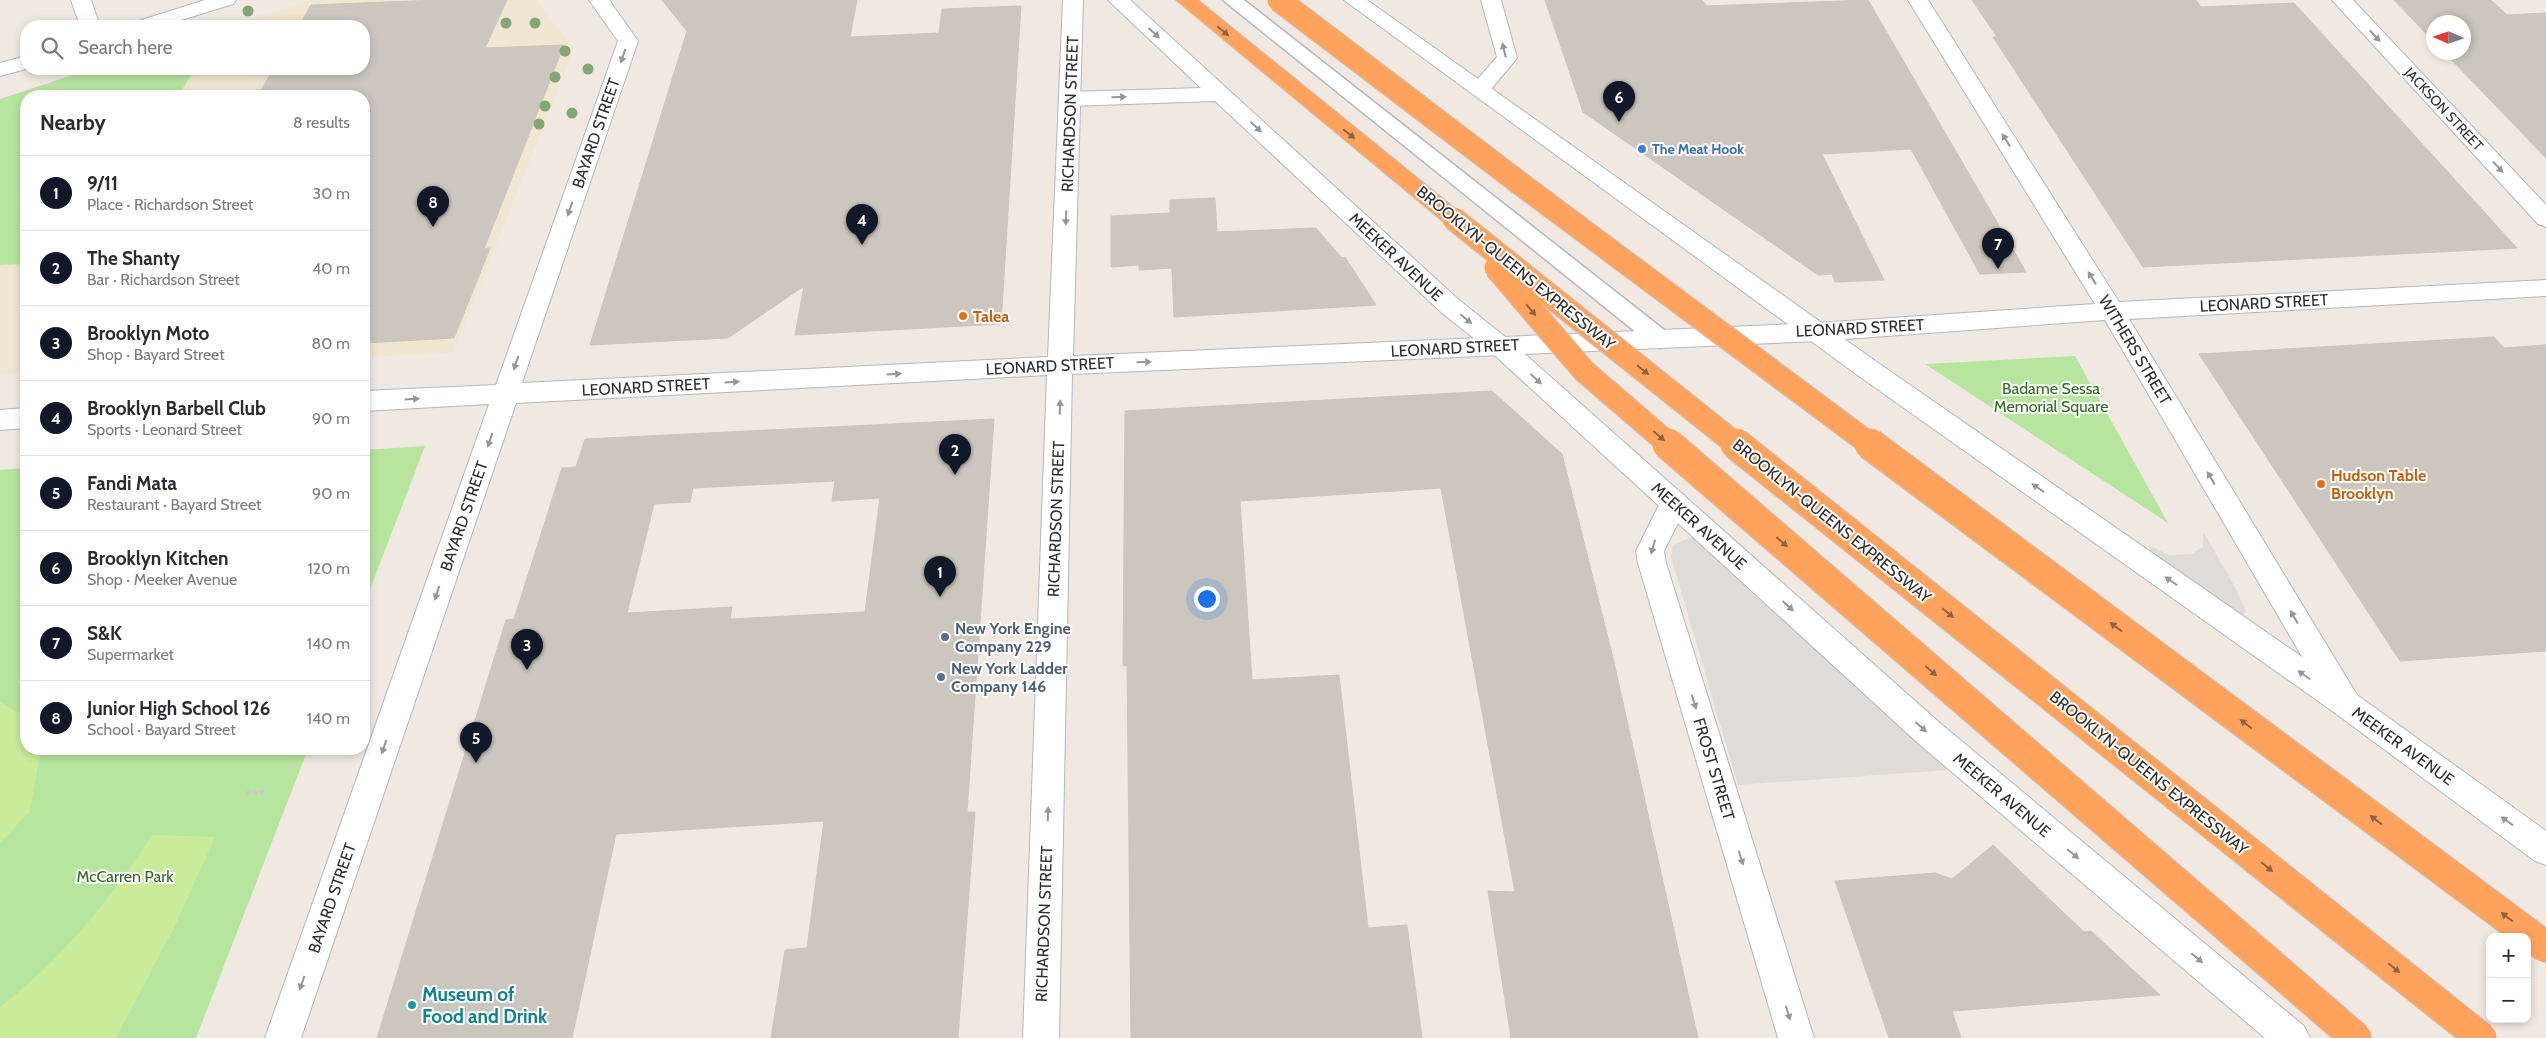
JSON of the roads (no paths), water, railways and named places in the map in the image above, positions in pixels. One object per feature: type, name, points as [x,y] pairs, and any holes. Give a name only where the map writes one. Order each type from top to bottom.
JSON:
[{"type":"highway","name":"BROOKLYN-QUEENS EXPRESSWAY","points":[[1186,0],[1454,220],[2481,1038]]},
{"type":"highway","points":[[1279,0],[1526,188],[2546,946]]},
{"type":"highway","points":[[1454,220],[1584,371],[2356,1038]]},
{"type":"street","points":[[81,0],[88,20]]},
{"type":"street","points":[[161,20],[226,0]]},
{"type":"street","name":"BAYARD STREET","points":[[283,1038],[628,41],[599,0]]},
{"type":"street","name":"RICHARDSON STREET","points":[[1041,1038],[1060,365],[1073,0]]},
{"type":"street","name":"MEEKER AVENUE","points":[[1118,0],[1450,306],[1500,346],[1930,734],[2292,1038]]},
{"type":"street","name":"MEEKER AVENUE","points":[[1354,0],[1818,332],[2346,704],[2546,850]]},
{"type":"street","points":[[1480,89],[1507,58],[1491,0]]},
{"type":"street","name":"WITHERS STREET","points":[[1918,0],[2112,311],[2346,704]]},
{"type":"street","name":"JACKSON STREET","points":[[2342,0],[2546,219]]},
{"type":"street","points":[[0,70],[20,64]]},
{"type":"street","points":[[1070,99],[1220,94]]},
{"type":"street","name":"LEONARD STREET","points":[[370,401],[1060,365],[1818,332],[2112,311],[2546,288]]},
{"type":"street","points":[[0,420],[20,418]]},
{"type":"street","name":"FROST STREET","points":[[1674,503],[1650,551],[1652,563],[1796,1038]]},
{"type":"lane","points":[[1232,0],[1660,339]]},
{"type":"place","name":"Brooklyn Kitchen","points":[[1619,122]]},
{"type":"place","name":"The Meat Hook","points":[[1642,149]]},
{"type":"place","name":"Junior High School 126","points":[[433,227]]},
{"type":"place","name":"Brooklyn Barbell Club","points":[[862,245]]},
{"type":"place","name":"S&K","points":[[1998,269]]},
{"type":"place","name":"Talea","points":[[963,316]]},
{"type":"place","name":"The Shanty","points":[[955,475]]},
{"type":"place","name":"Hudson Table Brooklyn","points":[[2321,484]]},
{"type":"place","name":"9/11","points":[[940,597]]},
{"type":"place","name":"New York Engine Company 229","points":[[945,637]]},
{"type":"place","name":"Brooklyn Moto","points":[[527,670]]},
{"type":"place","name":"New York Ladder Company 146","points":[[941,677]]},
{"type":"place","name":"Fandi Mata","points":[[476,763]]},
{"type":"place","name":"Museum of Food and Drink","points":[[412,1005]]},
{"type":"park label","name":"Badame Sessa Memorial Square","points":[[2051,397]]},
{"type":"park label","name":"McCarren Park","points":[[125,876]]}]
